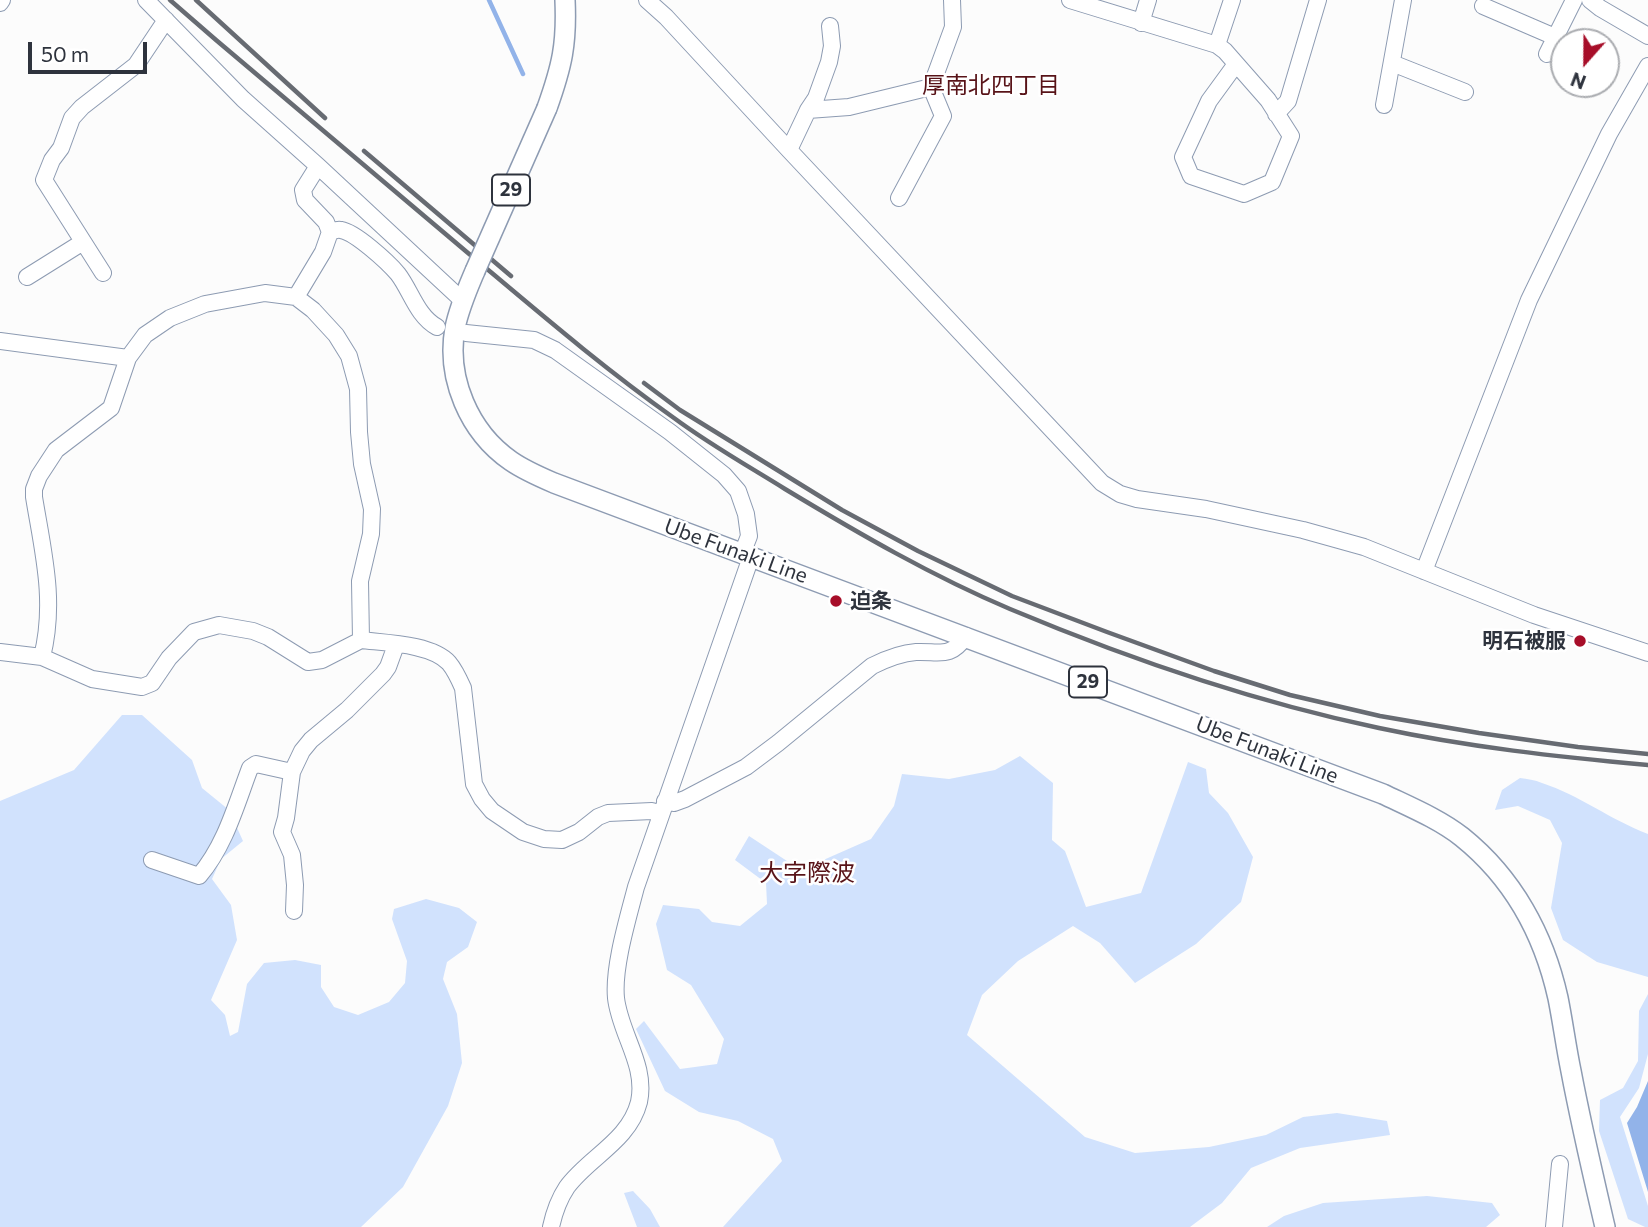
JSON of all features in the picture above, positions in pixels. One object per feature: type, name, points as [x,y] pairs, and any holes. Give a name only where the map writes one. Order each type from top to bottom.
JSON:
[{"type":"main road","name":"Ube Funaki Line","points":[[565,0],[566,37],[559,74],[547,108],[475,271],[455,328],[453,357],[457,382],[464,403],[484,437],[510,460],[554,483],[1384,794],[1461,836],[1504,879],[1520,901],[1533,924],[1545,956],[1557,996],[1587,1154],[1605,1227]]},
{"type":"street","points":[[146,0],[213,70],[463,301]]},
{"type":"street","points":[[647,0],[666,17],[1102,483],[1120,494],[1137,499],[1206,509],[1364,547],[1534,615],[1648,653]]},
{"type":"street","points":[[900,198],[943,116],[931,87],[953,27],[952,0]]},
{"type":"street","points":[[1070,0],[1217,46],[1225,51],[1268,100],[1292,136],[1272,183],[1244,194],[1191,176],[1183,158],[1209,101],[1236,64]]},
{"type":"street","points":[[1141,23],[1148,0]]},
{"type":"street","points":[[1217,46],[1232,0]]},
{"type":"street","points":[[1276,114],[1288,101],[1318,0]]},
{"type":"street","points":[[1384,105],[1404,0]]},
{"type":"street","points":[[1560,28],[1574,0]]},
{"type":"street","points":[[1590,0],[1648,36]]},
{"type":"street","points":[[1483,6],[1550,35]]},
{"type":"street","points":[[103,273],[44,180],[52,160],[61,148],[72,118],[136,65],[166,20]]},
{"type":"street","points":[[789,150],[816,98],[829,62],[832,47],[830,26]]},
{"type":"street","points":[[1547,54],[1550,48]]},
{"type":"street","points":[[1392,63],[1465,92]]},
{"type":"street","points":[[1424,571],[1529,300],[1609,134],[1648,66]]},
{"type":"street","points":[[808,110],[849,107],[931,87]]},
{"type":"street","points":[[296,298],[323,252],[330,232],[326,222],[305,200],[303,190],[318,166]]},
{"type":"street","points":[[330,232],[339,229],[356,236],[397,272],[422,313],[437,327]]},
{"type":"street","points":[[27,277],[83,242]]},
{"type":"street","points":[[41,657],[48,619],[48,588],[34,497],[39,476],[56,450],[111,408],[128,358],[145,335],[170,318],[205,304],[265,293],[296,298],[313,310],[349,356],[358,389],[362,464],[372,509],[371,534],[360,581],[361,640]]},
{"type":"street","points":[[466,333],[534,340],[555,350],[670,432],[724,475],[738,491],[746,514],[749,537],[746,556],[636,887],[621,952],[616,985],[617,1001],[639,1070],[641,1090],[638,1105],[632,1120],[618,1139],[568,1186],[559,1201],[551,1227]]},
{"type":"street","points":[[0,341],[128,358]]},
{"type":"street","points":[[0,652],[41,657],[92,679],[142,687],[152,683],[169,658],[194,632],[219,625],[253,631],[268,637],[308,662],[322,660],[361,640],[418,648],[434,653],[447,660],[463,688],[474,784],[482,800],[492,811],[523,832],[544,839],[562,840],[608,813],[652,811],[685,799],[746,767],[872,666],[889,658],[915,652],[942,654],[958,648],[966,636]]},
{"type":"street","points":[[294,911],[292,855],[282,832],[292,772],[302,751],[311,740],[347,710],[388,667],[396,645]]},
{"type":"street","points":[[152,860],[199,876],[212,861],[250,768],[256,764],[292,772]]},
{"type":"street","points":[[1554,1227],[1560,1164]]},
{"type":"shaded area","points":[[122,715],[142,715],[192,760],[202,788],[229,810],[243,841],[221,859],[212,879],[231,905],[237,940],[211,1000],[225,1015],[230,1036],[238,1032],[247,984],[264,963],[295,960],[321,965],[321,987],[334,1007],[358,1015],[389,1002],[405,983],[407,961],[392,919],[394,909],[426,899],[459,908],[477,922],[468,947],[447,962],[443,979],[457,1014],[462,1063],[448,1106],[403,1187],[361,1227],[0,1227],[0,801],[74,770]]},
{"type":"shaded area","points":[[1020,756],[1053,783],[1052,840],[1065,851],[1086,907],[1141,893],[1188,762],[1206,769],[1209,793],[1228,813],[1253,857],[1241,902],[1196,944],[1135,983],[1100,943],[1073,926],[1018,961],[982,995],[967,1035],[1085,1137],[1135,1153],[1209,1147],[1266,1135],[1303,1117],[1337,1113],[1387,1121],[1390,1135],[1300,1148],[1251,1168],[1222,1203],[1190,1227],[723,1227],[782,1161],[773,1139],[738,1121],[699,1112],[665,1091],[636,1029],[644,1021],[680,1069],[717,1064],[724,1039],[691,985],[667,970],[656,924],[663,905],[699,909],[712,922],[740,926],[767,904],[766,883],[735,860],[749,836],[787,861],[812,865],[871,839],[894,806],[902,774],[949,779],[995,770]]},
{"type":"shaded area","points":[[1520,778],[1556,788],[1648,834],[1648,977],[1597,962],[1563,940],[1551,908],[1562,843],[1550,820],[1518,806],[1495,810],[1502,790]]},
{"type":"shaded area","points":[[1648,994],[1648,1054],[1639,1088],[1620,1117],[1648,1206],[1648,1227],[1645,1227],[1628,1219],[1599,1131],[1600,1100],[1623,1088],[1638,1061],[1639,1011]]},
{"type":"shaded area","points":[[633,1191],[650,1209],[660,1227],[637,1227],[624,1193]]},
{"type":"shaded area","points":[[1427,1196],[1492,1203],[1500,1215],[1486,1227],[1267,1227],[1284,1216],[1323,1203]]},
{"type":"water","points":[[1648,1081],[1648,1192],[1627,1123]]},
{"type":"waterway","points":[[489,0],[523,74]]},
{"type":"railway","points":[[170,0],[519,296],[647,399],[743,463],[840,522],[924,568],[1010,609],[1100,645],[1285,705],[1446,741],[1648,765]]},
{"type":"railway","points":[[196,0],[325,118]]},
{"type":"railway","points":[[364,151],[511,276]]},
{"type":"railway","points":[[644,383],[680,410],[842,510],[918,551],[1012,596],[1107,632],[1290,695],[1380,716],[1479,733],[1648,754]]},
{"type":"place","name":"迫条","points":[[836,601]]},
{"type":"place","name":"明石被服","points":[[1580,641]]},
{"type":"district","name":"厚南北四丁目","points":[[991,85]]},
{"type":"district","name":"大字際波","points":[[807,873]]}]
